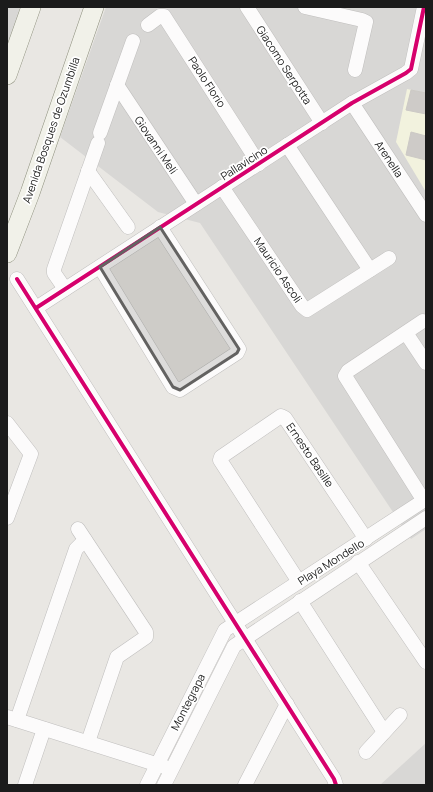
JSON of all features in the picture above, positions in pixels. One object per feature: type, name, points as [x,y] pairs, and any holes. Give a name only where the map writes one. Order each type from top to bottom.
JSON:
[{"type":"main road","points":[[9,64],[31,7]]},
{"type":"main road","name":"Avenida Bosques de Ozumbilla","points":[[7,253],[30,193],[94,7]]},
{"type":"street","name":"Giacomo Serpotta","points":[[247,7],[322,123]]},
{"type":"street","points":[[304,7],[366,22],[355,70]]},
{"type":"street","name":"Pallavicino","points":[[36,308],[352,103],[411,69],[424,7]]},
{"type":"street","name":"Paolo Florio","points":[[148,25],[160,16],[164,16],[259,164]]},
{"type":"street","points":[[65,289],[54,273],[54,269],[132,41]]},
{"type":"street","name":"Giovanni Meli","points":[[116,85],[196,204]]},
{"type":"street","name":"Arenella","points":[[352,103],[426,215]]},
{"type":"street","points":[[287,145],[370,270]]},
{"type":"street","points":[[88,171],[128,227]]},
{"type":"street","name":"Mauricio Ascoli","points":[[222,187],[302,306],[307,310],[389,258]]},
{"type":"street","points":[[100,266],[173,387],[180,390],[237,353],[239,349],[160,227]]},
{"type":"street","points":[[17,280],[334,779],[336,785]]},
{"type":"street","points":[[422,321],[348,371],[345,376],[425,500]]},
{"type":"street","points":[[406,333],[426,363]]},
{"type":"street","name":"Ernesto Basille","points":[[299,582],[220,460],[221,456],[281,416],[285,418],[366,539]]},
{"type":"street","points":[[7,423],[31,454],[7,518]]},
{"type":"street","name":"Playa Mondello","points":[[235,623],[425,500]]},
{"type":"street","name":"Playa Mondello","points":[[244,638],[426,518]]},
{"type":"street","points":[[88,742],[117,657],[146,637],[146,632],[81,534],[12,718],[44,729],[158,763],[171,769]]},
{"type":"street","points":[[358,562],[426,662]]},
{"type":"street","points":[[300,601],[384,732]]},
{"type":"street","name":"Montegrapa","points":[[147,785],[225,630],[235,623]]},
{"type":"street","name":"Montegrapa","points":[[164,785],[234,646],[244,638]]},
{"type":"street","points":[[245,785],[286,704]]},
{"type":"street","points":[[366,752],[400,715]]},
{"type":"street","points":[[25,785],[44,729]]},
{"type":"highlighted area","points":[[160,227],[239,349],[237,353],[180,390],[173,387],[100,267]]},
{"type":"shaded area","points":[[7,7],[21,7],[7,48]]},
{"type":"shaded area","points":[[106,7],[426,7],[426,529],[411,539],[200,223],[158,212],[60,137]]},
{"type":"shaded area","points":[[407,89],[426,93],[426,192],[396,142]]},
{"type":"shaded area","points":[[426,743],[426,785],[380,785]]},
{"type":"building","points":[[411,90],[426,93],[426,114],[406,110]]},
{"type":"building","points":[[411,132],[426,136],[426,160],[406,155]]},
{"type":"cycle path","points":[[36,308],[352,103],[406,73],[411,69],[424,7]]},
{"type":"cycle path","points":[[17,279],[334,779],[336,785]]}]
